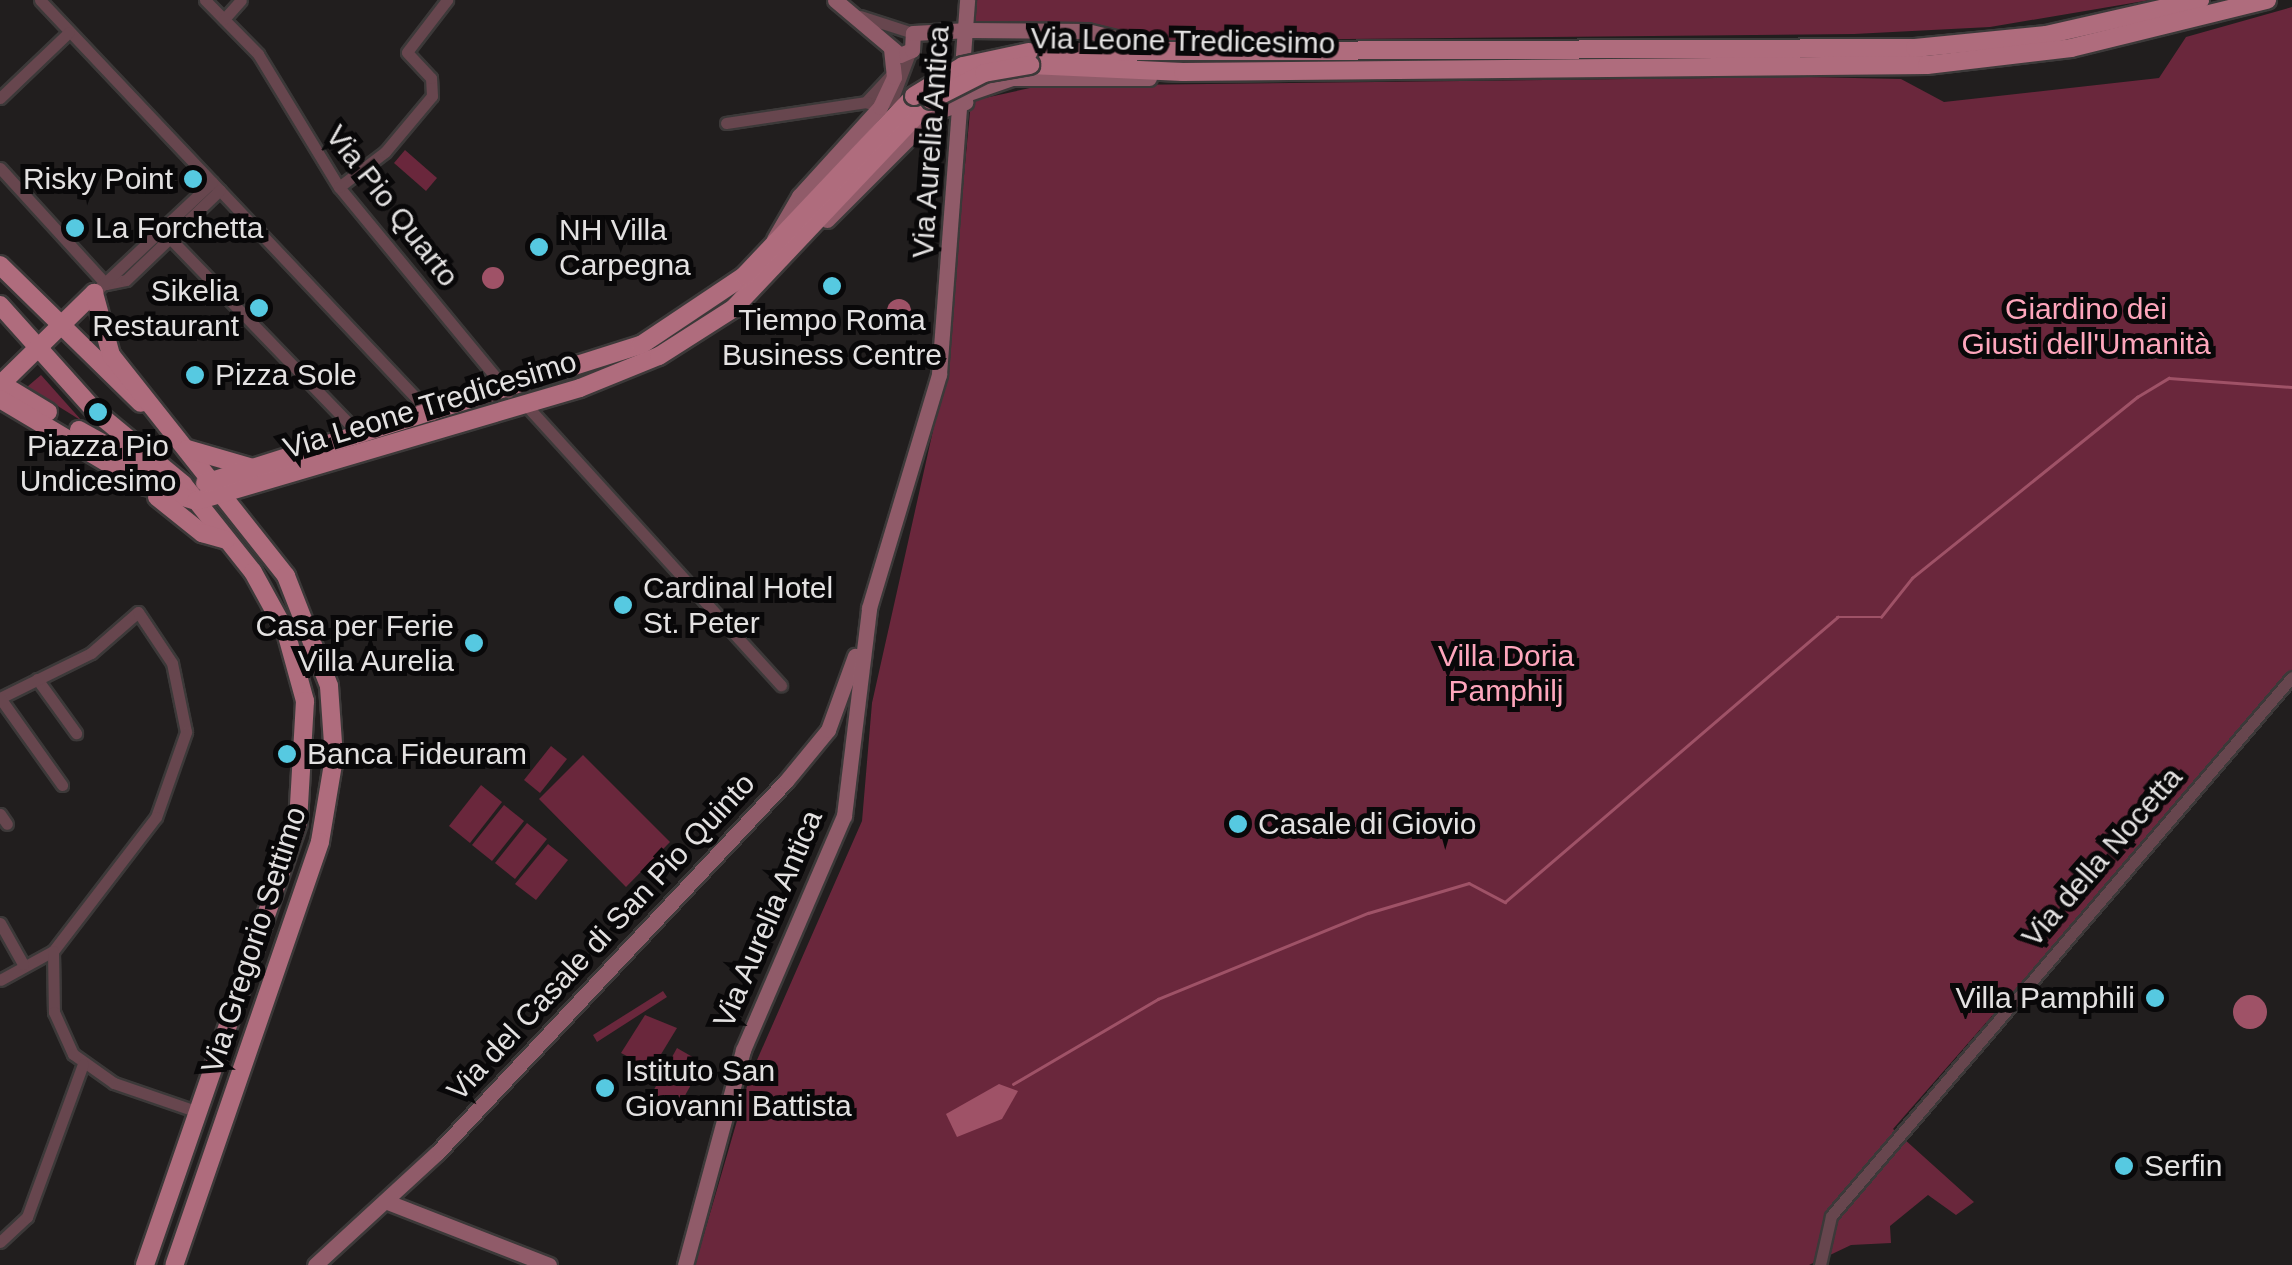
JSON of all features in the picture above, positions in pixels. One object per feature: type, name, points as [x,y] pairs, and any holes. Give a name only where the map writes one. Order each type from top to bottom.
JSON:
[{"type":"main road","points":[[835,0],[891,50],[910,53],[913,33],[968,30],[1087,31],[1165,51]]},
{"type":"main road","name":"Via Aurelia Antica","points":[[685,1265],[743,1050],[842,826],[844,766],[869,608],[938,381],[966,98],[967,0]]},
{"type":"main road","name":"Via Leone Tredicesimo","points":[[261,478],[362,436],[508,392],[641,345],[770,250],[922,98],[963,66],[1030,58],[1165,51],[1915,48],[2046,35],[2200,0]]},
{"type":"main road","name":"Via Leone Tredicesimo","points":[[1030,58],[1183,72],[1943,64],[2070,48],[2267,0]]},
{"type":"main road","points":[[770,250],[895,69],[891,50]]},
{"type":"main road","points":[[799,239],[935,112],[966,98],[1012,78],[1183,72]]},
{"type":"main road","name":"Via Leone Tredicesimo","points":[[220,489],[526,405],[680,345],[746,298],[922,98]]},
{"type":"main road","points":[[0,265],[59,326],[158,415]]},
{"type":"main road","points":[[100,289],[59,326],[32,339],[0,384],[183,484],[220,489]]},
{"type":"main road","points":[[100,289],[110,352],[248,525]]},
{"type":"main road","points":[[0,305],[96,412],[183,484],[226,540]]},
{"type":"main road","points":[[0,399],[146,486],[202,533],[226,540]]},
{"type":"main road","points":[[185,448],[261,478],[248,525]]},
{"type":"main road","points":[[146,486],[196,501],[220,489]]},
{"type":"main road","name":"Via Gregorio Settimo","points":[[174,1265],[316,856],[333,776],[321,656],[286,576],[248,525]]},
{"type":"main road","name":"Via Gregorio Settimo","points":[[144,1265],[298,823],[308,762],[290,640],[226,540]]},
{"type":"main road","name":"Via del Casale di San Pio Quinto","points":[[315,1265],[385,1201],[828,730],[869,608]]},
{"type":"main road","points":[[828,730],[841,743],[844,766]]},
{"type":"main road","points":[[385,1201],[549,1265]]},
{"type":"street","points":[[40,0],[432,415]]},
{"type":"street","name":"Via Pio Quarto","points":[[205,0],[258,54],[339,187],[508,392]]},
{"type":"street","points":[[224,19],[241,0]]},
{"type":"street","points":[[339,187],[385,152],[432,96],[431,78],[407,52],[447,0]]},
{"type":"street","points":[[852,13],[913,33]]},
{"type":"street","points":[[0,98],[69,32]]},
{"type":"street","points":[[726,123],[873,104],[900,87],[910,53]]},
{"type":"street","points":[[0,168],[97,273],[100,289],[216,186]]},
{"type":"street","points":[[166,234],[362,436]]},
{"type":"street","points":[[526,405],[781,685]]},
{"type":"street","points":[[0,980],[53,952],[161,809],[184,752],[180,687],[138,612],[97,649],[0,698],[62,784]]},
{"type":"street","name":"Via della Nocetta","points":[[1820,1265],[1831,1216],[2292,677]]},
{"type":"street","points":[[38,679],[76,733]]},
{"type":"street","points":[[0,923],[24,964]]},
{"type":"street","points":[[53,952],[56,1022],[83,1064],[198,1112]]},
{"type":"street","points":[[0,1242],[27,1217],[83,1064]]},
{"type":"green space","points":[[974,0],[2150,0],[1990,27],[1854,34],[1156,41],[1097,24],[974,24]]},
{"type":"green space","name":"Villa Doria Pamphilj","points":[[2292,7],[2292,673],[1893,1129],[1974,1202],[1956,1215],[1928,1195],[1890,1226],[1891,1243],[1851,1245],[1809,1265],[695,1265],[750,1076],[862,821],[872,703],[945,377],[971,101],[1039,86],[1808,77],[1901,79],[1944,102],[2159,78],[2186,37]]},
{"type":"green space","points":[[405,150],[437,178],[426,191],[394,163]]},
{"type":"green space","points":[[41,375],[82,421],[27,387]]},
{"type":"green space","points":[[551,746],[567,759],[540,793],[524,780]]},
{"type":"green space","points":[[583,755],[670,842],[626,887],[539,799]]},
{"type":"green space","points":[[481,785],[502,802],[470,843],[449,826]]},
{"type":"green space","points":[[504,805],[524,821],[492,861],[472,845]]},
{"type":"green space","points":[[527,823],[547,839],[515,879],[495,863]]},
{"type":"green space","points":[[548,844],[568,860],[536,900],[515,884]]},
{"type":"green space","points":[[663,991],[667,997],[597,1042],[593,1035]]},
{"type":"green space","points":[[645,1015],[677,1028],[652,1069],[621,1053]]},
{"type":"green space","points":[[677,1048],[703,1063],[677,1110],[651,1095]]},
{"type":"shaded area","points":[[489,267],[497,267],[504,278],[497,289],[489,289],[482,282],[482,274]]},
{"type":"shaded area","points":[[899,299],[911,311],[899,323],[887,311]]},
{"type":"shaded area","points":[[2250,995],[2262,1000],[2267,1012],[2262,1024],[2250,1029],[2238,1024],[2233,1012],[2238,1000]]},
{"type":"shaded area","points":[[999,1084],[1018,1091],[1002,1119],[957,1137],[946,1114]]},
{"type":"waterway","points":[[1013,1084],[1158,999],[1368,913],[1469,883],[1505,902],[1837,617],[1881,617],[1912,578],[2137,397],[2169,378],[2292,387]]},
{"type":"place","name":"Risky Point","points":[[193,179]]},
{"type":"place","name":"La Forchetta","points":[[75,228]]},
{"type":"place","name":"NH Villa Carpegna","points":[[539,247]]},
{"type":"place","name":"Tiempo Roma Business Centre","points":[[832,286]]},
{"type":"place","name":"Sikelia Restaurant","points":[[259,308]]},
{"type":"place","name":"Pizza Sole","points":[[195,375]]},
{"type":"place","name":"Piazza Pio Undicesimo","points":[[98,412]]},
{"type":"place","name":"Cardinal Hotel St. Peter","points":[[623,605]]},
{"type":"place","name":"Casa per Ferie Villa Aurelia","points":[[474,643]]},
{"type":"place","name":"Banca Fideuram","points":[[287,754]]},
{"type":"place","name":"Casale di Giovio","points":[[1238,824]]},
{"type":"place","name":"Villa Pamphili","points":[[2155,998]]},
{"type":"place","name":"Istituto San Giovanni Battista","points":[[605,1088]]},
{"type":"place","name":"Serfin","points":[[2124,1166]]},
{"type":"park label","name":"Giardino dei Giusti dell'Umanità","points":[[2086,326]]}]
